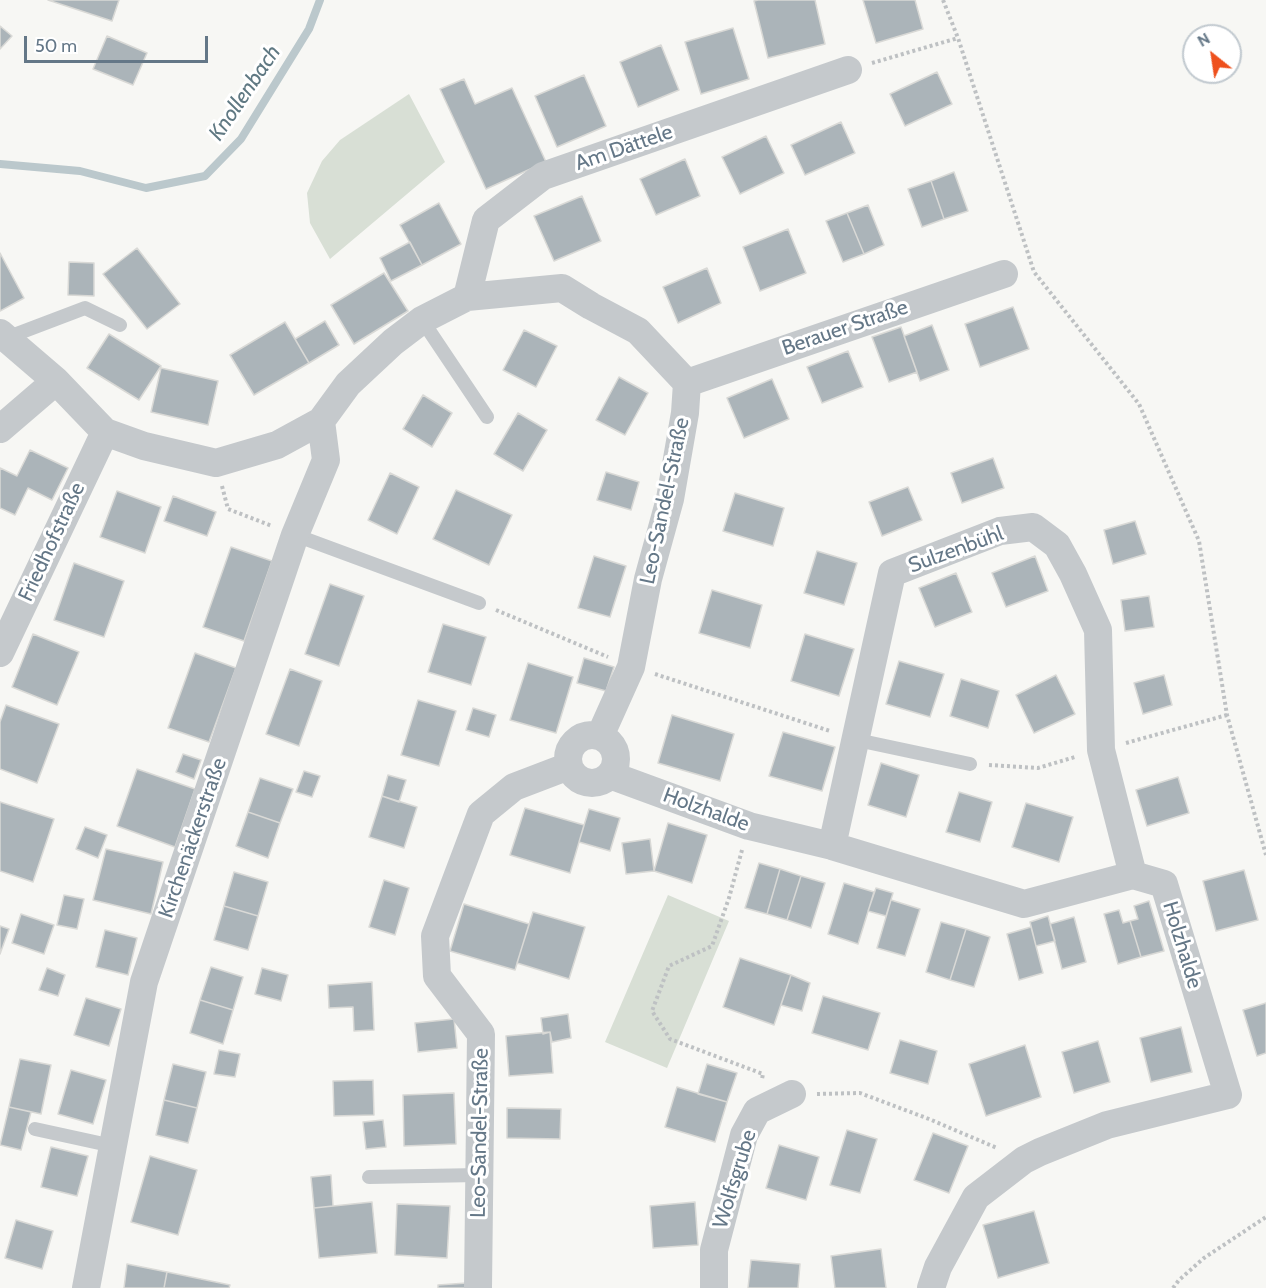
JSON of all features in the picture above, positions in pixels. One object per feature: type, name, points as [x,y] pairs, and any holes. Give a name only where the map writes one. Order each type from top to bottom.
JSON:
[{"type":"street","name":"Am Dättele","points":[[467,297],[486,220],[543,176],[848,70]]},
{"type":"street","name":"Berauer Straße","points":[[687,383],[1004,274]]},
{"type":"street","points":[[3,336],[56,381],[105,432],[144,446],[216,463],[276,445],[321,421],[348,384],[393,342],[422,320],[467,297],[562,288],[638,331],[687,383]]},
{"type":"street","points":[[0,429],[56,381]]},
{"type":"street","name":"Leo-Sandel-Straße","points":[[600,736],[631,667],[648,579],[670,499],[685,413],[687,383]]},
{"type":"street","name":"Kirchenäckerstraße","points":[[86,1288],[144,982],[295,536],[326,460],[321,421]]},
{"type":"street","name":"Friedhofstraße","points":[[0,653],[105,432]]},
{"type":"street","name":"Sulzenbühl","points":[[832,846],[892,573],[1000,531],[1033,527],[1057,545],[1073,574],[1098,630],[1101,750],[1133,875]]},
{"type":"street","points":[[587,735],[600,736],[609,741],[615,751],[616,764],[610,775],[600,782],[588,783],[579,779],[572,772],[568,754],[576,741],[587,735]]},
{"type":"street","name":"Leo-Sandel-Straße","points":[[478,1288],[481,1034],[437,975],[435,936],[481,814],[514,787],[569,766]]},
{"type":"street","name":"Holzhalde","points":[[610,775],[749,826],[832,846],[1024,904],[1133,875],[1164,884],[1228,1095],[1107,1125],[1024,1160],[976,1197],[938,1267],[932,1288]]},
{"type":"street","name":"Wolfsgrube","points":[[714,1288],[714,1250],[744,1135],[757,1111],[792,1094]]},
{"type":"lane","points":[[3,336],[86,308],[120,325]]},
{"type":"lane","points":[[422,320],[487,417]]},
{"type":"lane","points":[[295,536],[479,603]]},
{"type":"lane","points":[[856,740],[970,764]]},
{"type":"lane","points":[[35,1129],[113,1146]]},
{"type":"lane","points":[[369,1177],[479,1175]]},
{"type":"path","points":[[943,0],[958,38],[1034,272],[1139,404],[1198,541],[1227,715],[1266,855]]},
{"type":"path","points":[[848,70],[958,38]]},
{"type":"path","points":[[216,463],[228,509],[295,536]]},
{"type":"path","points":[[479,603],[631,667],[856,740]]},
{"type":"path","points":[[749,826],[729,898],[712,946],[669,966],[652,1011],[670,1039],[763,1074],[757,1111]]},
{"type":"path","points":[[792,1094],[860,1093],[929,1119],[1024,1160]]},
{"type":"path","points":[[1173,1288],[1204,1258],[1266,1217]]},
{"type":"shaded area","points":[[409,94],[445,162],[330,259],[310,223],[307,193],[322,161],[340,140]]},
{"type":"shaded area","points":[[668,895],[729,921],[667,1068],[605,1042]]},
{"type":"building","points":[[48,0],[119,0],[112,21]]},
{"type":"building","points":[[815,0],[825,44],[768,58],[754,1]]},
{"type":"building","points":[[863,0],[915,0],[923,29],[876,43]]},
{"type":"building","points":[[0,26],[12,36],[0,49]]},
{"type":"building","points":[[733,28],[749,79],[701,94],[685,42]]},
{"type":"building","points":[[107,36],[147,53],[133,85],[93,69]]},
{"type":"building","points":[[661,45],[679,90],[638,107],[620,62]]},
{"type":"building","points":[[937,72],[952,104],[905,126],[890,94]]},
{"type":"building","points":[[584,75],[606,126],[557,147],[535,96]]},
{"type":"building","points":[[464,79],[475,104],[512,88],[546,162],[486,189],[440,89]]},
{"type":"building","points":[[841,122],[855,153],[805,175],[791,145]]},
{"type":"building","points":[[766,136],[784,173],[740,194],[722,157]]},
{"type":"building","points":[[685,159],[700,196],[656,215],[640,179]]},
{"type":"building","points":[[954,172],[968,211],[944,219],[931,181]]},
{"type":"building","points":[[931,181],[944,219],[922,227],[908,189]]},
{"type":"building","points":[[582,196],[601,241],[554,261],[534,216]]},
{"type":"building","points":[[439,203],[461,244],[422,265],[400,225]]},
{"type":"building","points":[[868,205],[884,245],[864,254],[847,213]]},
{"type":"building","points":[[847,213],[864,254],[843,262],[826,221]]},
{"type":"building","points":[[788,229],[806,273],[760,291],[743,247]]},
{"type":"building","points":[[410,242],[422,265],[391,281],[380,258]]},
{"type":"building","points":[[137,248],[180,304],[147,329],[103,274]]},
{"type":"building","points":[[0,253],[24,298],[0,311]]},
{"type":"building","points":[[69,262],[94,263],[94,296],[68,295]]},
{"type":"building","points":[[707,268],[721,303],[678,323],[663,287]]},
{"type":"building","points":[[384,273],[408,311],[354,344],[331,305]]},
{"type":"building","points":[[1013,307],[1029,349],[980,367],[965,324]]},
{"type":"building","points":[[325,321],[339,345],[309,363],[295,339]]},
{"type":"building","points":[[285,322],[309,363],[254,395],[230,355]]},
{"type":"building","points":[[932,325],[949,370],[920,381],[904,336]]},
{"type":"building","points":[[901,327],[917,372],[889,382],[872,337]]},
{"type":"building","points":[[524,330],[557,346],[536,387],[503,370]]},
{"type":"building","points":[[109,334],[161,366],[139,400],[87,368]]},
{"type":"building","points":[[848,351],[863,387],[822,403],[807,367]]},
{"type":"building","points":[[161,368],[218,381],[208,425],[151,412]]},
{"type":"building","points":[[619,377],[648,393],[625,435],[596,420]]},
{"type":"building","points":[[772,379],[789,419],[744,438],[727,398]]},
{"type":"building","points":[[423,395],[452,413],[432,447],[403,429]]},
{"type":"building","points":[[518,413],[547,430],[523,471],[494,454]]},
{"type":"building","points":[[30,450],[68,468],[52,500],[28,488],[15,515],[0,508],[0,468],[17,476]]},
{"type":"building","points":[[993,458],[1004,488],[962,503],[951,473]]},
{"type":"building","points":[[606,472],[639,482],[631,510],[597,500]]},
{"type":"building","points":[[390,473],[419,487],[397,534],[368,520]]},
{"type":"building","points":[[908,487],[922,520],[882,536],[869,502]]},
{"type":"building","points":[[456,490],[512,515],[489,565],[433,539]]},
{"type":"building","points":[[117,491],[161,507],[145,553],[100,537]]},
{"type":"building","points":[[735,493],[784,508],[773,546],[723,531]]},
{"type":"building","points":[[173,496],[216,512],[207,536],[164,521]]},
{"type":"building","points":[[1135,521],[1146,554],[1113,564],[1104,530]]},
{"type":"building","points":[[231,547],[272,561],[244,641],[203,627]]},
{"type":"building","points":[[817,551],[857,563],[844,605],[804,593]]},
{"type":"building","points":[[594,556],[626,566],[610,617],[578,608]]},
{"type":"building","points":[[1035,556],[1048,591],[1006,607],[992,573]]},
{"type":"building","points":[[74,563],[124,581],[104,637],[54,620]]},
{"type":"building","points":[[956,573],[972,612],[935,627],[919,588]]},
{"type":"building","points":[[330,584],[364,596],[339,666],[305,654]]},
{"type":"building","points":[[712,590],[762,605],[750,648],[699,633]]},
{"type":"building","points":[[1149,596],[1154,627],[1125,631],[1121,600]]},
{"type":"building","points":[[443,624],[486,637],[471,685],[428,672]]},
{"type":"building","points":[[33,634],[79,652],[57,705],[12,687]]},
{"type":"building","points":[[805,634],[854,649],[839,696],[791,681]]},
{"type":"building","points":[[195,653],[236,668],[209,742],[168,728]]},
{"type":"building","points":[[584,658],[614,667],[606,691],[577,683]]},
{"type":"building","points":[[899,661],[944,674],[930,717],[886,704]]},
{"type":"building","points":[[528,663],[573,677],[556,733],[510,720]]},
{"type":"building","points":[[290,669],[322,681],[299,746],[266,734]]},
{"type":"building","points":[[1056,675],[1075,714],[1034,733],[1016,695]]},
{"type":"building","points":[[1164,675],[1172,705],[1143,714],[1134,683]]},
{"type":"building","points":[[961,679],[999,691],[988,728],[950,716]]},
{"type":"building","points":[[418,700],[456,711],[439,766],[401,755]]},
{"type":"building","points":[[6,705],[59,724],[37,783],[0,769],[0,722]]},
{"type":"building","points":[[473,708],[496,715],[489,737],[466,730]]},
{"type":"building","points":[[672,715],[734,734],[720,781],[658,763]]},
{"type":"building","points":[[783,732],[835,747],[822,791],[769,776]]},
{"type":"building","points":[[183,754],[201,760],[194,779],[176,772]]},
{"type":"building","points":[[881,763],[919,775],[906,817],[868,805]]},
{"type":"building","points":[[137,769],[195,789],[175,847],[117,826]]},
{"type":"building","points":[[304,771],[320,776],[312,797],[296,792]]},
{"type":"building","points":[[388,775],[406,780],[399,802],[382,796]]},
{"type":"building","points":[[1178,777],[1189,813],[1147,826],[1136,790]]},
{"type":"building","points":[[260,778],[293,789],[280,823],[248,812]]},
{"type":"building","points":[[959,792],[992,802],[980,842],[946,832]]},
{"type":"building","points":[[382,796],[417,807],[404,848],[369,837]]},
{"type":"building","points":[[0,802],[54,819],[33,882],[0,871]]},
{"type":"building","points":[[1026,803],[1073,817],[1059,862],[1012,847]]},
{"type":"building","points":[[525,808],[584,825],[570,873],[510,855]]},
{"type":"building","points":[[589,809],[620,818],[610,851],[579,842]]},
{"type":"building","points":[[248,812],[280,823],[268,858],[236,846]]},
{"type":"building","points":[[668,823],[707,835],[692,883],[654,871]]},
{"type":"building","points":[[85,827],[107,835],[98,858],[76,849]]},
{"type":"building","points":[[650,839],[654,871],[626,874],[622,843]]},
{"type":"building","points":[[106,849],[163,862],[151,914],[93,900]]},
{"type":"building","points":[[759,863],[780,869],[767,914],[745,908]]},
{"type":"building","points":[[780,869],[801,876],[787,920],[767,914]]},
{"type":"building","points":[[1244,870],[1258,920],[1216,931],[1203,881]]},
{"type":"building","points":[[234,872],[268,882],[258,916],[224,906]]},
{"type":"building","points":[[801,876],[825,883],[811,928],[787,920]]},
{"type":"building","points":[[384,880],[409,888],[395,935],[369,927]]},
{"type":"building","points":[[844,883],[874,892],[858,944],[828,934]]},
{"type":"building","points":[[876,888],[893,893],[886,916],[868,911]]},
{"type":"building","points":[[64,895],[84,899],[77,929],[57,925]]},
{"type":"building","points":[[891,900],[920,909],[905,956],[877,948]]},
{"type":"building","points":[[1149,901],[1164,951],[1141,957],[1130,921],[1138,919],[1134,906]]},
{"type":"building","points":[[464,904],[529,924],[515,970],[450,951]]},
{"type":"building","points":[[224,906],[258,916],[248,950],[214,940]]},
{"type":"building","points":[[1119,910],[1123,923],[1130,921],[1141,957],[1118,964],[1104,914]]},
{"type":"building","points":[[533,912],[585,927],[569,979],[517,963]]},
{"type":"building","points":[[21,914],[54,925],[44,954],[12,943]]},
{"type":"building","points":[[1048,916],[1055,941],[1036,946],[1030,922]]},
{"type":"building","points":[[1074,917],[1086,962],[1062,969],[1050,924]]},
{"type":"building","points":[[941,922],[966,929],[950,980],[926,972]]},
{"type":"building","points":[[0,926],[9,929],[0,954]]},
{"type":"building","points":[[1031,927],[1043,973],[1019,980],[1007,934]]},
{"type":"building","points":[[966,929],[990,937],[974,987],[950,980]]},
{"type":"building","points":[[105,930],[137,938],[128,975],[96,967]]},
{"type":"building","points":[[740,958],[791,975],[774,1025],[723,1007]]},
{"type":"building","points":[[211,967],[243,977],[233,1010],[200,1000]]},
{"type":"building","points":[[47,968],[65,975],[58,996],[39,990]]},
{"type":"building","points":[[262,968],[288,975],[281,1001],[255,994]]},
{"type":"building","points":[[791,975],[810,983],[802,1011],[781,1005]]},
{"type":"building","points":[[372,982],[374,1030],[354,1031],[353,1007],[329,1008],[328,985]]},
{"type":"building","points":[[823,996],[880,1013],[868,1050],[812,1033]]},
{"type":"building","points":[[86,998],[121,1009],[109,1046],[74,1035]]},
{"type":"building","points":[[200,1000],[233,1010],[223,1044],[190,1033]]},
{"type":"building","points":[[1266,1003],[1266,1053],[1257,1056],[1243,1010]]},
{"type":"building","points":[[568,1014],[571,1038],[552,1042],[550,1032],[543,1034],[541,1018]]},
{"type":"building","points":[[454,1019],[457,1048],[418,1052],[415,1023]]},
{"type":"building","points":[[1181,1027],[1192,1072],[1151,1082],[1140,1038]]},
{"type":"building","points":[[550,1032],[553,1073],[509,1076],[506,1036]]},
{"type":"building","points":[[900,1040],[937,1051],[928,1084],[890,1073]]},
{"type":"building","points":[[1098,1041],[1110,1082],[1074,1093],[1062,1052]]},
{"type":"building","points":[[1025,1045],[1041,1097],[986,1116],[969,1064]]},
{"type":"building","points":[[219,1050],[240,1054],[235,1077],[214,1074]]},
{"type":"building","points":[[20,1059],[51,1065],[41,1114],[9,1107]]},
{"type":"building","points":[[173,1064],[206,1072],[197,1108],[164,1100]]},
{"type":"building","points":[[707,1064],[737,1073],[727,1102],[698,1094]]},
{"type":"building","points":[[71,1070],[106,1080],[93,1124],[58,1114]]},
{"type":"building","points":[[373,1080],[374,1115],[334,1116],[333,1081]]},
{"type":"building","points":[[677,1087],[727,1102],[715,1142],[665,1127]]},
{"type":"building","points":[[454,1093],[456,1144],[404,1146],[403,1095]]},
{"type":"building","points":[[164,1100],[197,1108],[188,1143],[156,1135]]},
{"type":"building","points":[[9,1107],[31,1112],[21,1150],[0,1145]]},
{"type":"building","points":[[507,1108],[561,1109],[560,1139],[507,1138]]},
{"type":"building","points":[[383,1120],[386,1147],[366,1149],[363,1122]]},
{"type":"building","points":[[847,1130],[877,1139],[860,1193],[830,1185]]},
{"type":"building","points":[[933,1133],[968,1146],[949,1193],[914,1180]]},
{"type":"building","points":[[779,1145],[819,1157],[806,1200],[766,1188]]},
{"type":"building","points":[[51,1147],[88,1156],[77,1196],[41,1187]]},
{"type":"building","points":[[150,1156],[197,1170],[178,1235],[131,1222]]},
{"type":"building","points":[[331,1175],[333,1206],[314,1208],[311,1177]]},
{"type":"building","points":[[372,1202],[377,1253],[319,1258],[314,1208]]},
{"type":"building","points":[[695,1202],[698,1245],[653,1248],[650,1206]]},
{"type":"building","points":[[397,1204],[450,1206],[447,1258],[395,1255]]},
{"type":"building","points":[[1034,1211],[1049,1263],[998,1278],[983,1225]]},
{"type":"building","points":[[16,1220],[53,1231],[42,1269],[5,1258]]},
{"type":"building","points":[[881,1249],[886,1288],[835,1288],[831,1256]]},
{"type":"building","points":[[751,1260],[800,1264],[798,1288],[748,1288]]},
{"type":"building","points":[[127,1264],[167,1272],[164,1288],[124,1288]]},
{"type":"building","points":[[167,1272],[230,1285],[229,1288],[164,1288]]},
{"type":"building","points":[[467,1283],[467,1288],[438,1288],[438,1285]]},
{"type":"waterway","name":"Knollenbach","points":[[0,164],[80,171],[146,188],[205,176],[241,139],[309,29],[320,0]]}]
